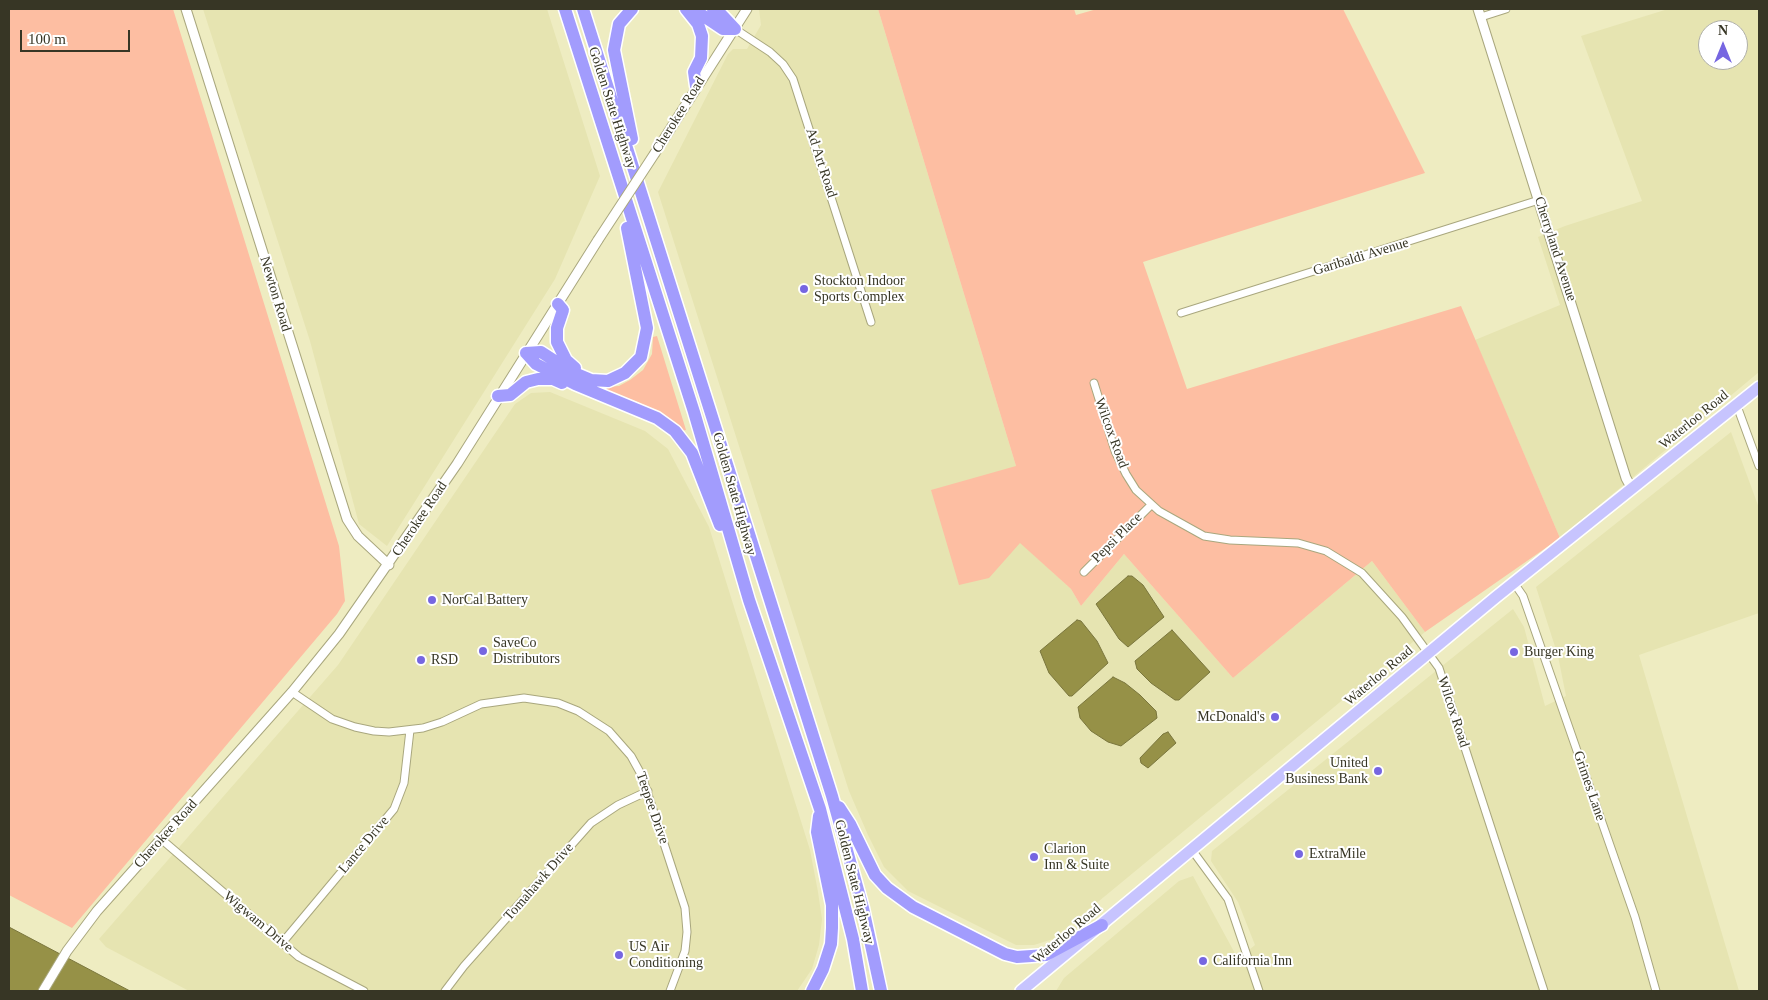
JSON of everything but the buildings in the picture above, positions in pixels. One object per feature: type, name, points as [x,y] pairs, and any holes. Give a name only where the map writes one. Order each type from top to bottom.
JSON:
[{"type":"highway","name":"Golden State Highway","points":[[564,9],[730,533],[749,600],[820,809],[849,920],[862,991]]},
{"type":"highway","name":"Golden State Highway","points":[[583,9],[832,796],[863,908],[881,991]]},
{"type":"highway","points":[[631,160],[632,142],[614,50],[619,24],[632,9]]},
{"type":"highway","points":[[686,9],[698,24],[702,36],[701,58],[694,72],[696,86]]},
{"type":"highway","points":[[693,9],[723,29],[735,29]]},
{"type":"highway","points":[[713,9],[720,12],[735,29]]},
{"type":"highway","points":[[498,396],[510,395],[526,382],[538,379],[608,381],[625,373],[641,357],[646,341],[647,328],[626,224],[625,199]]},
{"type":"highway","points":[[558,304],[563,310],[557,328],[557,342],[577,380]]},
{"type":"highway","points":[[526,353],[541,352],[577,380],[656,418],[675,431],[692,453],[720,524],[730,533]]},
{"type":"highway","points":[[832,796],[850,824],[875,875],[887,888],[913,907],[1005,954],[1018,957],[1046,955],[1102,925]]},
{"type":"highway","points":[[812,991],[819,981],[828,952],[832,928],[832,905],[817,832],[820,809]]},
{"type":"main road","name":"Waterloo Road","points":[[1021,991],[1514,583],[1737,406],[1759,386]]},
{"type":"street","name":"Newton Road","points":[[186,9],[346,519],[358,536],[389,564]]},
{"type":"street","name":"Cherokee Road","points":[[42,991],[67,951],[97,911],[292,692],[339,634],[457,464],[498,396],[747,9]]},
{"type":"street","points":[[1480,13],[1506,9]]},
{"type":"street","name":"Cherryland Avenue","points":[[1480,13],[1626,478],[1632,489]]},
{"type":"street","name":"Ad Art Road","points":[[735,29],[770,52],[783,64],[793,79],[871,322]]},
{"type":"street","name":"Garibaldi Avenue","points":[[1181,313],[1539,200]]},
{"type":"street","name":"Wilcox Road","points":[[1094,383],[1115,451],[1136,490],[1151,505],[1169,518],[1204,536],[1230,540],[1298,543],[1326,551],[1342,559],[1371,582],[1402,616],[1439,668],[1544,991]]},
{"type":"street","points":[[1737,406],[1759,466]]},
{"type":"street","name":"Pepsi Place","points":[[1084,572],[1151,505]]},
{"type":"street","name":"Grimes Lane","points":[[1514,583],[1526,606],[1635,917],[1656,991]]},
{"type":"street","name":"Teepee Drive","points":[[292,692],[332,719],[355,728],[389,732],[410,730],[435,725],[481,704],[524,698],[558,703],[578,711],[609,731],[631,756],[648,791],[677,882],[686,920],[685,951],[670,991]]},
{"type":"street","name":"Lance Drive","points":[[282,943],[394,809],[404,783],[410,730]]},
{"type":"street","name":"Tomahawk Drive","points":[[445,991],[591,823],[618,805],[648,791]]},
{"type":"street","name":"Wigwam Drive","points":[[161,839],[299,957],[364,991]]},
{"type":"street","points":[[1192,850],[1228,899],[1259,991]]},
{"type":"shaded area","points":[[9,9],[173,9],[339,546],[345,601],[337,614],[72,928],[9,895]]},
{"type":"shaded area","points":[[203,9],[547,9],[600,176],[555,279],[387,546],[359,524],[310,341]]},
{"type":"shaded area","points":[[759,9],[878,9],[1016,466],[1020,542],[1071,589],[1081,606],[1124,554],[1233,678],[1372,561],[1425,632],[1053,939],[1034,945],[1016,945],[908,891],[884,867],[868,835],[849,791],[658,192],[728,54],[733,49],[747,49],[761,25]]},
{"type":"shaded area","points":[[878,9],[1074,9],[1076,15],[1097,9],[1343,9],[1425,173],[1143,262],[1187,389],[1461,306],[1560,538],[1425,632],[1372,561],[1233,678],[1124,554],[1081,606],[1071,589],[1020,543],[989,578],[959,585],[931,490],[1016,466]]},
{"type":"shaded area","points":[[1668,9],[1759,9],[1759,372],[1560,538],[1475,340],[1560,305],[1538,237],[1565,226],[1642,201],[1581,36]]},
{"type":"shaded area","points":[[657,336],[686,430],[682,431],[658,413],[637,402],[607,391],[607,387],[619,386],[643,370],[652,354],[653,337]]},
{"type":"shaded area","points":[[550,392],[645,431],[668,449],[709,527],[810,850],[818,892],[822,919],[819,945],[812,969],[797,991],[189,991],[106,947],[99,939],[338,665],[515,404],[531,393]]},
{"type":"shaded area","points":[[1731,432],[1759,508],[1759,613],[1639,655],[1739,991],[1056,991],[1064,978],[1179,881],[1193,876],[1238,959],[1255,945],[1238,902],[1211,861],[1212,851],[1513,609],[1524,627],[1545,706],[1566,696],[1558,656],[1536,587]]},
{"type":"shaded area","points":[[1128,576],[1132,576],[1143,585],[1164,617],[1128,647],[1119,639],[1096,604]]},
{"type":"shaded area","points":[[1077,620],[1081,621],[1097,641],[1108,663],[1072,696],[1069,696],[1049,673],[1040,651]]},
{"type":"shaded area","points":[[1172,630],[1210,672],[1179,700],[1175,700],[1151,683],[1137,669],[1135,661]]},
{"type":"shaded area","points":[[1113,677],[1125,683],[1140,695],[1156,711],[1157,718],[1121,746],[1108,742],[1091,731],[1080,718],[1078,707]]},
{"type":"shaded area","points":[[1168,732],[1176,743],[1148,768],[1141,763],[1140,758],[1163,734]]},
{"type":"shaded area","points":[[9,927],[130,991],[9,991]]},
{"type":"place","name":"Stockton Indoor Sports Complex","points":[[804,289]]},
{"type":"place","name":"NorCal Battery","points":[[432,600]]},
{"type":"place","name":"SaveCo Distributors","points":[[483,651]]},
{"type":"place","name":"Burger King","points":[[1514,652]]},
{"type":"place","name":"RSD","points":[[421,660]]},
{"type":"place","name":"McDonald's","points":[[1275,717]]},
{"type":"place","name":"United Business Bank","points":[[1378,771]]},
{"type":"place","name":"ExtraMile","points":[[1299,854]]},
{"type":"place","name":"Clarion Inn & Suite","points":[[1034,857]]},
{"type":"place","name":"US Air Conditioning","points":[[619,955]]},
{"type":"place","name":"California Inn","points":[[1203,961]]}]
